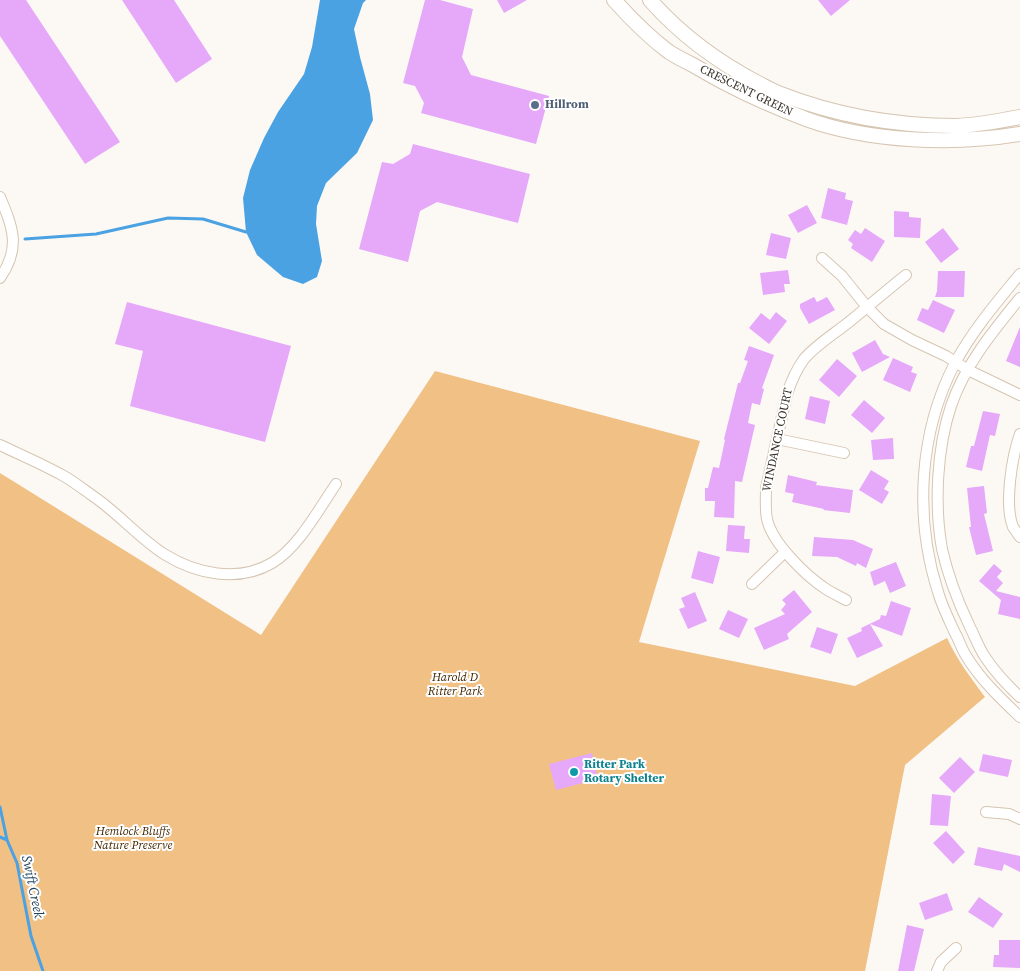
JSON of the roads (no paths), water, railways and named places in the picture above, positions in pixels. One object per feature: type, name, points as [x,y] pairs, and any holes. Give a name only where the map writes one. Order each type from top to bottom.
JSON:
[{"type":"street","name":"CRESCENT GREEN","points":[[614,0],[627,15],[670,52],[744,92],[807,119],[854,132],[921,140],[959,140],[1020,134]]},
{"type":"street","name":"CRESCENT GREEN","points":[[650,0],[661,13],[695,43],[735,71],[777,93],[824,108],[880,120],[958,126],[1020,117]]},
{"type":"street","points":[[0,197],[13,237],[9,262],[0,278]]},
{"type":"street","points":[[822,258],[842,276],[867,307],[884,324],[946,356],[968,370],[1020,395]]},
{"type":"street","points":[[1020,274],[976,329],[956,362],[941,395],[928,444],[924,472],[923,520],[931,569],[945,612],[965,654],[996,695],[1020,716]]},
{"type":"street","name":"WINDANCE COURT","points":[[846,600],[826,589],[812,578],[785,552],[772,533],[767,520],[766,488],[789,388],[797,370],[813,350],[906,275]]},
{"type":"street","points":[[1020,298],[994,330],[968,370],[947,421],[938,474],[938,506],[942,548],[960,606],[986,658],[1007,685],[1020,697]]},
{"type":"street","points":[[1020,434],[1010,479],[1010,504],[1013,528],[1020,537]]},
{"type":"street","points":[[777,439],[844,453]]},
{"type":"street","points":[[0,445],[64,476],[108,507],[164,554],[177,561],[216,574],[234,575],[249,573],[273,563],[298,539],[336,484]]},
{"type":"street","points":[[752,584],[785,552]]},
{"type":"street","points":[[986,812],[1009,814],[1020,819]]},
{"type":"street","points":[[937,971],[941,962],[956,948]]},
{"type":"water","points":[[320,0],[366,0],[363,3],[354,29],[370,94],[373,120],[357,153],[326,183],[317,206],[316,224],[322,261],[317,277],[303,284],[283,277],[257,255],[246,232],[243,198],[250,170],[264,138],[278,112],[304,74],[312,47]]},
{"type":"waterway","points":[[25,239],[96,234],[168,218],[203,219],[246,232]]},
{"type":"waterway","name":"Swift Creek","points":[[0,807],[7,840],[17,863],[31,936],[43,971]]},
{"type":"waterway","name":"Swift Creek","points":[[0,837],[7,840]]},
{"type":"place","name":"Hillrom","points":[[535,105]]},
{"type":"place","name":"Ritter Park Rotary Shelter","points":[[574,772]]},
{"type":"park label","name":"Harold D Ritter Park","points":[[455,685]]},
{"type":"park label","name":"Hemlock Bluffs Nature Preserve","points":[[133,839]]}]
